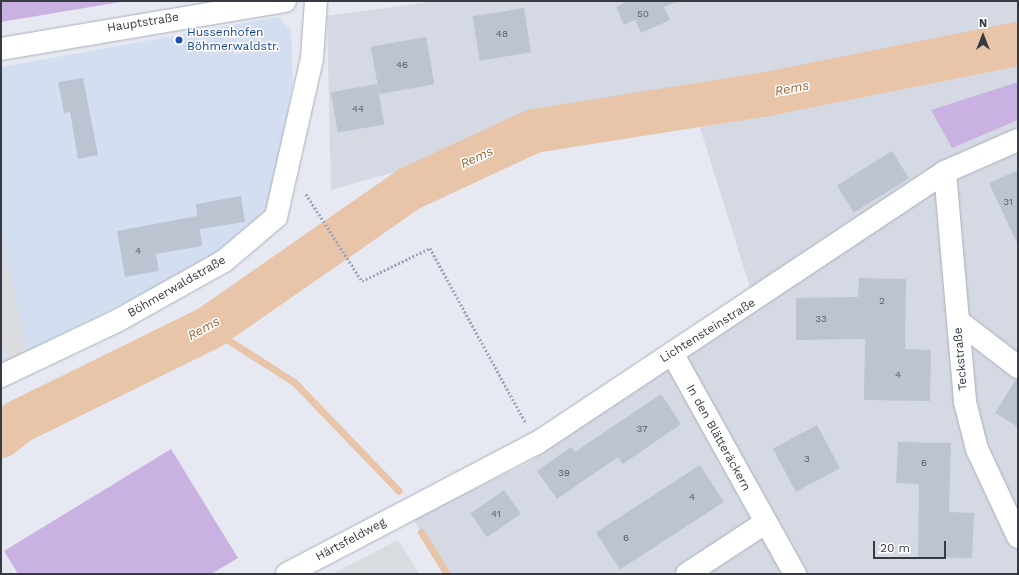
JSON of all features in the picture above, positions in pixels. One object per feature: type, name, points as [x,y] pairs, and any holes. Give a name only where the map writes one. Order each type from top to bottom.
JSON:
[{"type":"street","name":"Hauptstraße","points":[[1,49],[285,1]]},
{"type":"street","name":"Böhmerwaldstraße","points":[[1,376],[117,321],[224,262],[276,217],[312,58],[316,1]]},
{"type":"street","name":"Lichtensteinstraße","points":[[395,518],[537,443],[945,172],[1018,140]]},
{"type":"street","name":"Teckstraße","points":[[945,172],[965,402],[977,449],[1018,537]]},
{"type":"street","points":[[958,321],[1018,367]]},
{"type":"street","name":"In den Blätteräckern","points":[[672,353],[765,523],[795,574]]},
{"type":"street","name":"Härtsfeldweg","points":[[287,574],[395,518]]},
{"type":"street","points":[[687,574],[765,523]]},
{"type":"path","points":[[289,164],[359,279],[362,281],[430,248],[537,443]]},
{"type":"shaded area","points":[[1,1],[126,1],[1,22]]},
{"type":"shaded area","points":[[437,1],[1018,1],[1018,574],[447,574],[413,519],[526,464],[757,310],[688,89],[331,190],[327,16]]},
{"type":"shaded area","points":[[278,17],[291,30],[293,81],[279,164],[266,209],[241,236],[194,268],[1,364],[1,67]]},
{"type":"shaded area","points":[[1018,82],[1018,120],[952,148],[931,110]]},
{"type":"shaded area","points":[[1,228],[29,360],[7,365],[1,339]]},
{"type":"shaded area","points":[[171,449],[238,558],[211,574],[18,574],[4,551]]},
{"type":"shaded area","points":[[398,540],[419,574],[332,574]]},
{"type":"building","points":[[627,1],[678,1],[664,7],[670,20],[641,33],[635,20],[624,25],[616,7]]},
{"type":"building","points":[[524,8],[531,52],[480,61],[473,16]]},
{"type":"building","points":[[426,37],[434,84],[379,94],[371,47]]},
{"type":"building","points":[[83,78],[98,155],[78,159],[70,112],[64,113],[58,82]]},
{"type":"building","points":[[377,84],[384,124],[338,133],[331,92]]},
{"type":"building","points":[[892,151],[909,178],[854,213],[837,185]]},
{"type":"building","points":[[1018,170],[1018,245],[989,183]]},
{"type":"building","points":[[241,196],[245,222],[200,229],[202,246],[156,254],[159,271],[125,277],[117,231],[197,216],[196,204]]},
{"type":"building","points":[[859,278],[906,279],[905,349],[931,350],[930,401],[864,400],[865,339],[796,340],[796,298],[858,297]]},
{"type":"building","points":[[1016,379],[1018,379],[1018,427],[995,413]]},
{"type":"building","points":[[661,394],[681,424],[623,464],[618,457],[557,499],[537,471],[571,447],[575,452]]},
{"type":"building","points":[[817,425],[840,468],[796,492],[773,448]]},
{"type":"building","points":[[898,442],[951,443],[949,512],[974,513],[972,558],[918,557],[919,484],[896,483]]},
{"type":"building","points":[[700,465],[724,502],[620,569],[596,533]]},
{"type":"building","points":[[504,490],[521,514],[487,537],[470,514]]},
{"type":"waterway","name":"Rems","points":[[1,436],[18,422],[209,328],[409,189],[534,131],[767,94],[1018,44]]},
{"type":"waterway","points":[[530,116],[534,131]]},
{"type":"waterway","points":[[209,328],[294,382],[399,491]]},
{"type":"waterway","points":[[421,532],[447,574]]},
{"type":"place","name":"Hussenhofen Böhmerwaldstr.","points":[[179,40]]}]
